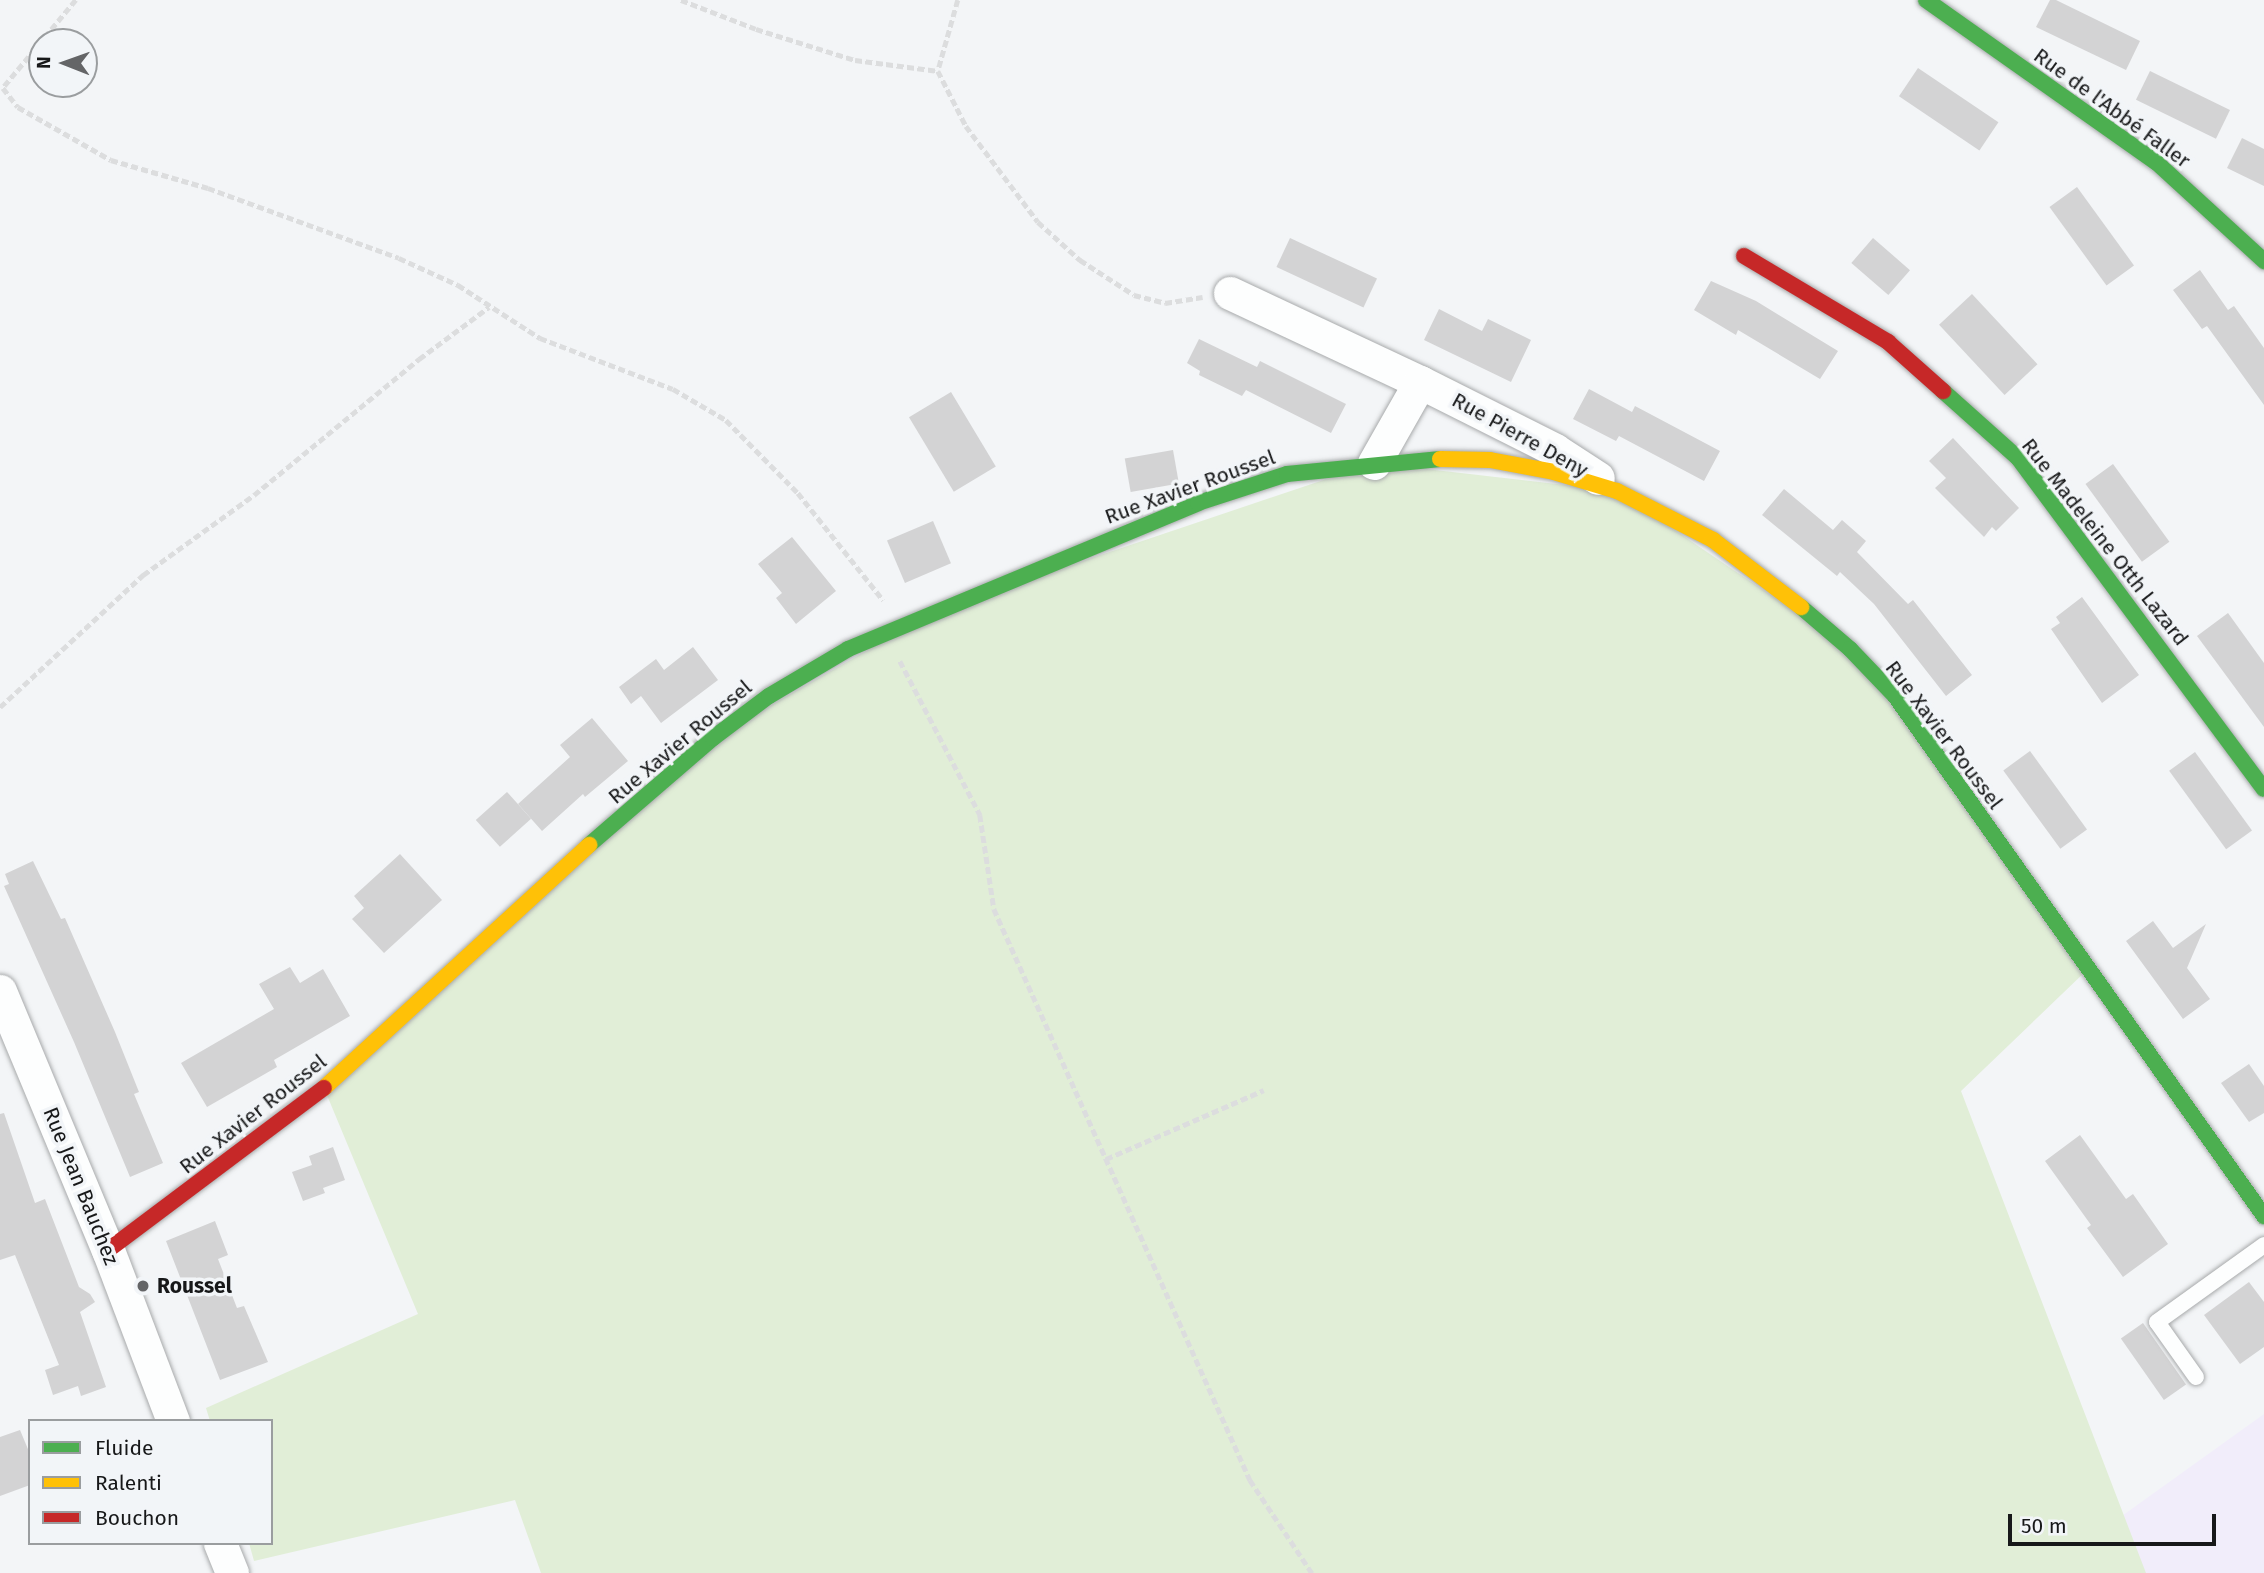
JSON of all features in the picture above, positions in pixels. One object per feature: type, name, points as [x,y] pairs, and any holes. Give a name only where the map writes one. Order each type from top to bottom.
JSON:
[{"type":"street","name":"Rue de l'Abbé Faller","points":[[1926,0],[2156,162],[2264,261]]},
{"type":"street","name":"Rue Madeleine Otth Lazard","points":[[1744,256],[1888,342],[2018,458],[2264,789]]},
{"type":"street","name":"Rue Pierre Deny","points":[[1230,293],[1420,382],[1555,450],[1617,491]]},
{"type":"street","points":[[1374,463],[1420,382]]},
{"type":"street","name":"Rue Xavier Roussel","points":[[108,1250],[324,1088],[713,738],[769,696],[848,649],[1198,503],[1287,474],[1431,458],[1490,460],[1554,472],[1617,491],[1713,540],[1808,612],[1850,649],[1895,696],[2264,1216]]},
{"type":"street","name":"Rue Jean Bauchez","points":[[0,991],[108,1250],[172,1419]]},
{"type":"street","points":[[221,1545],[232,1573]]},
{"type":"lane","points":[[2196,1377],[2157,1322],[2264,1245]]},
{"type":"path","points":[[75,0],[3,88],[18,107],[111,160],[208,188],[328,231],[458,285],[540,338],[673,389],[726,420],[798,492],[903,625]]},
{"type":"path","points":[[681,0],[756,29],[855,60],[938,71]]},
{"type":"path","points":[[958,0],[938,71],[967,126],[1038,222],[1080,260],[1135,295],[1165,303],[1230,293]]},
{"type":"path","points":[[0,707],[143,575],[254,495],[419,359],[489,307]]},
{"type":"path","points":[[885,633],[980,815],[993,909],[1250,1480],[1312,1573]]},
{"type":"path","points":[[1106,1159],[1264,1090]]},
{"type":"shaded area","points":[[2264,1414],[2264,1573],[2115,1573],[2101,1531]]},
{"type":"green space","points":[[1374,463],[1617,491],[1850,649],[2087,970],[1961,1091],[2146,1573],[541,1573],[515,1500],[254,1561],[250,1545],[273,1545],[273,1419],[209,1419],[206,1408],[418,1314],[324,1088],[713,738],[940,609]]},
{"type":"building","points":[[2050,0],[2056,0],[2140,41],[2126,70],[2036,27]]},
{"type":"building","points":[[1918,68],[1998,122],[1979,150],[1899,96]]},
{"type":"building","points":[[2150,71],[2230,110],[2216,139],[2136,100]]},
{"type":"building","points":[[2242,138],[2264,149],[2264,186],[2227,168]]},
{"type":"building","points":[[2077,187],[2134,265],[2107,285],[2049,207]]},
{"type":"building","points":[[1290,238],[1377,279],[1363,308],[1276,267]]},
{"type":"building","points":[[1873,238],[1910,270],[1888,295],[1851,263]]},
{"type":"building","points":[[2200,270],[2228,310],[2234,306],[2264,348],[2264,405],[2207,326],[2202,329],[2173,290]]},
{"type":"building","points":[[1711,281],[1756,301],[1838,351],[1820,379],[1738,330],[1736,335],[1694,310]]},
{"type":"building","points":[[1972,294],[2037,364],[2005,395],[1939,325]]},
{"type":"building","points":[[1439,309],[1482,331],[1488,319],[1531,340],[1511,382],[1424,340]]},
{"type":"building","points":[[1199,339],[1257,367],[1260,361],[1346,404],[1331,433],[1246,390],[1242,396],[1199,375],[1200,371],[1187,363]]},
{"type":"building","points":[[1589,389],[1632,412],[1635,406],[1720,451],[1704,481],[1619,436],[1616,441],[1573,419]]},
{"type":"building","points":[[951,392],[996,467],[954,492],[909,417]]},
{"type":"building","points":[[1953,438],[2019,508],[1996,531],[1992,527],[1984,537],[1935,488],[1946,478],[1929,461]]},
{"type":"building","points":[[1173,450],[1179,483],[1131,492],[1125,459]]},
{"type":"building","points":[[2113,464],[2169,542],[2142,562],[2085,484]]},
{"type":"building","points":[[1784,489],[1833,530],[1842,520],[1866,541],[1857,552],[1908,604],[1913,600],[1972,675],[1946,696],[1874,604],[1840,572],[1837,576],[1762,515]]},
{"type":"building","points":[[933,521],[951,563],[905,583],[887,541]]},
{"type":"building","points":[[792,537],[836,591],[796,624],[776,598],[782,593],[758,564]]},
{"type":"building","points":[[2082,597],[2139,675],[2102,703],[2051,629],[2060,623],[2056,617]]},
{"type":"building","points":[[2228,613],[2264,663],[2264,727],[2197,636]]},
{"type":"building","points":[[693,647],[718,680],[661,723],[641,696],[631,704],[619,687],[656,659],[664,670]]},
{"type":"building","points":[[592,718],[628,761],[585,797],[583,794],[542,831],[518,804],[570,757],[560,745]]},
{"type":"building","points":[[2030,751],[2087,829],[2060,849],[2003,770]]},
{"type":"building","points":[[2195,752],[2252,830],[2226,849],[2169,771]]},
{"type":"building","points":[[507,792],[531,819],[500,847],[476,820]]},
{"type":"building","points":[[400,854],[442,900],[384,953],[352,919],[364,908],[354,896]]},
{"type":"building","points":[[33,861],[61,919],[65,918],[115,1032],[139,1092],[134,1094],[163,1163],[130,1177],[74,1042],[4,886],[9,884],[5,874]]},
{"type":"building","points":[[2153,921],[2173,948],[2206,924],[2187,968],[2210,999],[2183,1019],[2126,941]]},
{"type":"building","points":[[290,967],[300,983],[323,969],[350,1016],[274,1060],[277,1067],[207,1107],[181,1063],[274,1009],[259,984]]},
{"type":"building","points":[[2249,1064],[2264,1086],[2264,1113],[2249,1122],[2221,1083]]},
{"type":"building","points":[[4,1113],[35,1203],[45,1199],[79,1287],[90,1294],[95,1302],[80,1312],[106,1387],[81,1396],[78,1386],[53,1395],[45,1370],[59,1365],[15,1255],[0,1260],[0,1114]]},
{"type":"building","points":[[2080,1135],[2126,1199],[2133,1194],[2168,1244],[2123,1277],[2087,1228],[2091,1225],[2045,1161]]},
{"type":"building","points":[[333,1147],[345,1180],[323,1188],[325,1193],[303,1201],[292,1172],[312,1165],[309,1156]]},
{"type":"building","points":[[215,1221],[228,1255],[218,1259],[237,1308],[244,1306],[268,1362],[220,1380],[166,1241]]},
{"type":"building","points":[[2249,1282],[2264,1302],[2264,1347],[2240,1364],[2204,1315]]},
{"type":"building","points":[[2143,1323],[2186,1384],[2164,1400],[2121,1338]]},
{"type":"building","points":[[20,1430],[28,1449],[28,1486],[0,1496],[0,1437]]},
{"type":"traffic: fast","points":[[1926,0],[2156,162],[2264,261]]},
{"type":"traffic: fast","points":[[1943,391],[2018,458],[2264,789]]},
{"type":"traffic: fast","points":[[589,845],[713,738],[769,696],[848,649],[1198,503],[1287,474],[1440,459]]},
{"type":"traffic: fast","points":[[1801,607],[1850,649],[1895,696],[2264,1216]]},
{"type":"traffic: slow","points":[[1440,459],[1490,460],[1554,472],[1617,491],[1713,540],[1801,607]]},
{"type":"traffic: slow","points":[[324,1088],[589,845]]},
{"type":"traffic: jam","points":[[1744,256],[1888,342],[1943,391]]},
{"type":"traffic: jam","points":[[108,1250],[324,1088]]},
{"type":"place","name":"Roussel","points":[[143,1286]]}]
